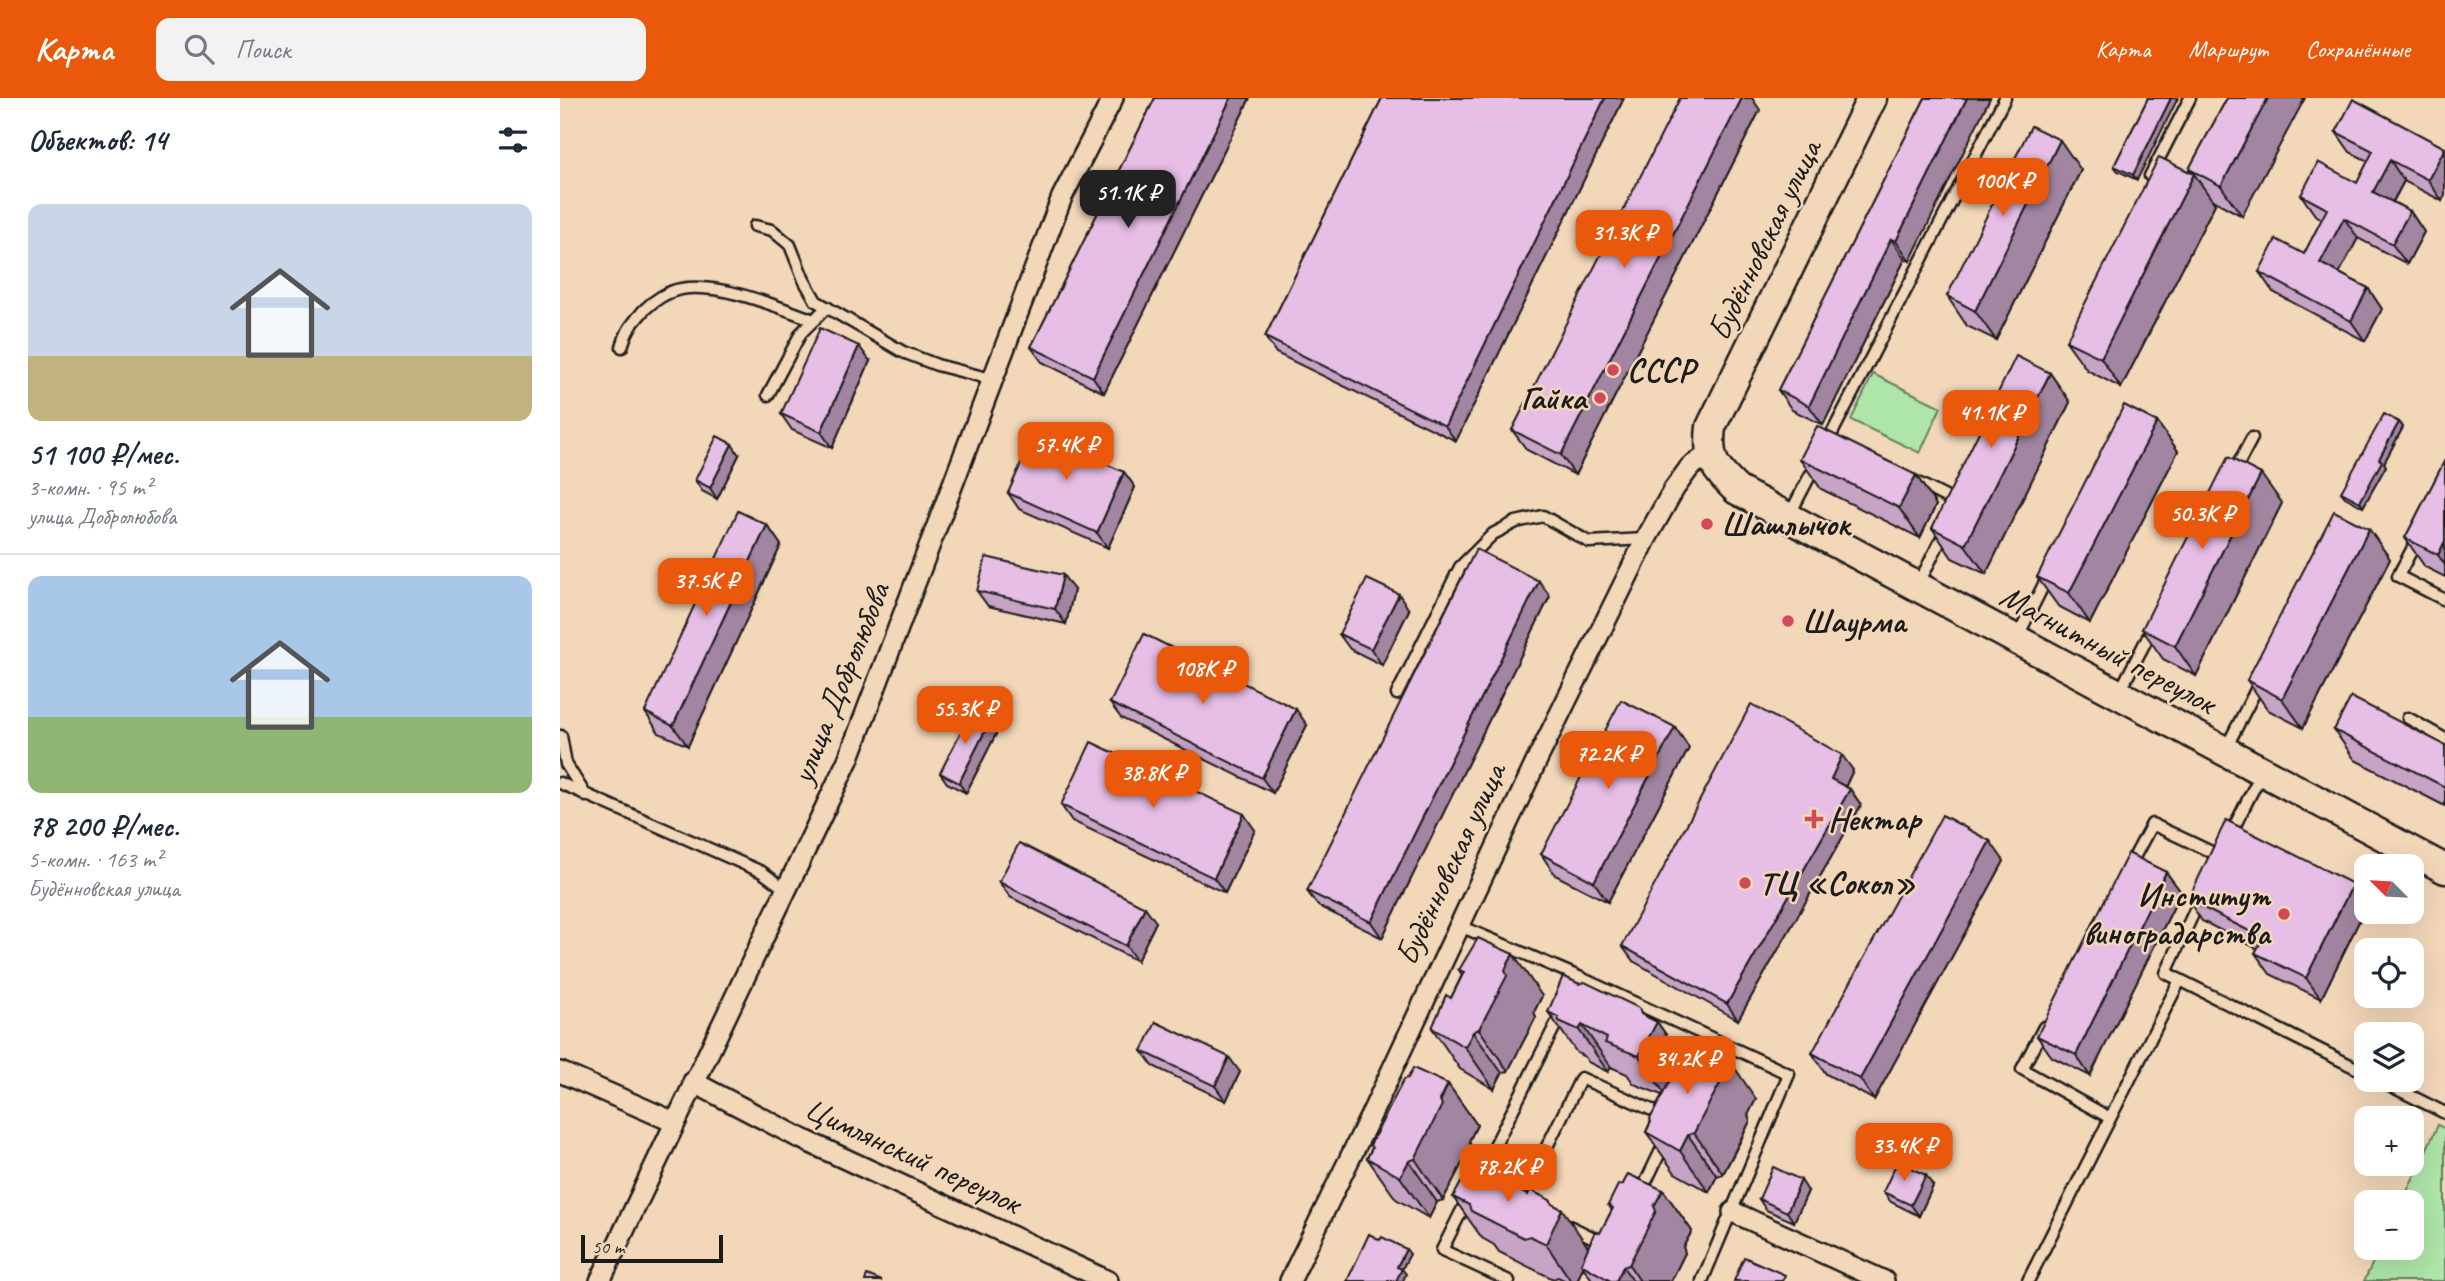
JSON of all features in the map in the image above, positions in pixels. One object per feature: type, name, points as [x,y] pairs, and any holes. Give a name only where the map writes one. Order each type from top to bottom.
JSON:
[{"type":"main road","name":"Будённовская улица","points":[[1710,453],[1711,427],[1872,98]]},
{"type":"main road","name":"Магнитный переулок","points":[[1710,453],[1718,471],[1737,490],[2445,869]]},
{"type":"street","name":"улица Добролюбова","points":[[600,1281],[848,760],[1062,197],[1113,98]]},
{"type":"street","name":"Будённовская улица","points":[[1290,1281],[1538,758],[1646,539],[1674,489],[1690,467],[1710,453]]},
{"type":"street","points":[[560,1072],[674,1122]]},
{"type":"street","name":"Цимлянский переулок","points":[[693,1082],[798,1137],[1108,1281]]},
{"type":"street","points":[[1733,1212],[1884,1281]]},
{"type":"lane","points":[[1788,517],[2005,98]]},
{"type":"lane","points":[[2153,198],[2159,186],[2150,176],[2190,98]]},
{"type":"lane","points":[[755,226],[772,230],[790,245],[816,301],[903,352],[937,365],[991,379]]},
{"type":"lane","points":[[622,346],[626,329],[652,302],[681,289],[709,289],[759,299],[814,320]]},
{"type":"lane","points":[[768,396],[801,333],[827,307]]},
{"type":"lane","points":[[2229,483],[2252,438]]},
{"type":"lane","points":[[1829,439],[1840,445]]},
{"type":"lane","points":[[1900,474],[1959,504]]},
{"type":"lane","points":[[1954,515],[1965,492]]},
{"type":"lane","points":[[1396,694],[1460,567],[1493,534],[1516,522],[1544,516],[1589,542],[1646,539]]},
{"type":"lane","points":[[1917,586],[1948,526]]},
{"type":"lane","points":[[2421,530],[2398,576],[2445,600]]},
{"type":"lane","points":[[2016,639],[2055,563]]},
{"type":"lane","points":[[2118,695],[2158,619]]},
{"type":"lane","points":[[2224,752],[2268,666]]},
{"type":"lane","points":[[2407,718],[2445,739]]},
{"type":"lane","points":[[561,736],[566,764],[587,796]]},
{"type":"lane","points":[[2215,867],[2262,772]]},
{"type":"lane","points":[[560,783],[762,872],[785,889]]},
{"type":"lane","points":[[2126,873],[2152,824],[2220,856]]},
{"type":"lane","points":[[2204,891],[2166,973],[2354,1067]]},
{"type":"lane","points":[[1460,926],[1579,977],[1789,1074],[1702,1281]]},
{"type":"lane","points":[[1573,990],[1579,977]]},
{"type":"lane","points":[[2028,1281],[2180,979]]},
{"type":"lane","points":[[1509,1281],[1442,1250],[1567,1002]]},
{"type":"lane","points":[[2048,1020],[2022,1069],[2110,1118]]},
{"type":"lane","points":[[1709,1051],[1714,1040]]},
{"type":"lane","points":[[1531,1208],[1519,1203],[1581,1078],[1676,1121]]},
{"type":"lane","points":[[2403,1092],[2445,1113]]},
{"type":"lane","points":[[1637,1202],[1670,1132]]},
{"type":"lane","points":[[1555,1220],[1615,1248]]},
{"type":"green space","points":[[1873,374],[1941,407],[1920,453],[1851,420]]},
{"type":"green space","points":[[2438,1125],[2445,1129],[2445,1281],[2364,1281],[2374,1260],[2424,1260],[2424,1190],[2408,1190],[2414,1176],[2424,1176],[2424,1155]]},
{"type":"building","points":[[1155,98],[1231,98],[1093,377],[1031,347]]},
{"type":"building","points":[[1382,98],[1605,98],[1445,426],[1265,337]]},
{"type":"building","points":[[1680,98],[1742,98],[1561,455],[1512,430]]},
{"type":"building","points":[[1925,98],[1967,98],[1896,241],[1891,239],[1809,406],[1778,390]]},
{"type":"building","points":[[2148,98],[2171,98],[2133,175],[2114,166]]},
{"type":"building","points":[[2227,98],[2268,98],[2221,186],[2189,169]]},
{"type":"building","points":[[2353,99],[2445,148],[2428,180],[2390,160],[2373,192],[2410,211],[2392,244],[2344,218],[2320,263],[2368,288],[2351,321],[2259,272],[2276,239],[2304,254],[2327,209],[2301,195],[2318,162],[2357,183],[2373,151],[2336,132]]},
{"type":"building","points":[[2031,126],[2060,140],[1975,311],[1947,296]]},
{"type":"building","points":[[2159,157],[2194,174],[2101,358],[2066,341]]},
{"type":"building","points":[[820,328],[859,346],[821,432],[781,414]]},
{"type":"building","points":[[2016,356],[2050,373],[1965,545],[1932,528]]},
{"type":"building","points":[[2124,405],[2157,422],[2069,593],[2037,577]]},
{"type":"building","points":[[2384,414],[2399,422],[2360,502],[2341,492]]},
{"type":"building","points":[[1817,426],[1916,475],[1899,508],[1800,459]]},
{"type":"building","points":[[1035,432],[1124,472],[1097,533],[1008,493]]},
{"type":"building","points":[[717,436],[732,444],[710,488],[695,480]]},
{"type":"building","points":[[2228,457],[2261,474],[2175,646],[2142,629]]},
{"type":"building","points":[[2445,460],[2445,541],[2438,555],[2405,538]]},
{"type":"building","points":[[738,511],[767,525],[673,726],[645,712]]},
{"type":"building","points":[[2334,511],[2369,529],[2282,699],[2247,680]]},
{"type":"building","points":[[1476,549],[1539,581],[1371,922],[1307,891]]},
{"type":"building","points":[[986,557],[1063,575],[1055,609],[977,591]]},
{"type":"building","points":[[1367,579],[1399,594],[1371,649],[1339,634]]},
{"type":"building","points":[[1144,634],[1296,709],[1262,778],[1110,703]]},
{"type":"building","points":[[2351,697],[2445,745],[2445,787],[2334,730]]},
{"type":"building","points":[[1621,700],[1675,727],[1594,882],[1541,854]]},
{"type":"building","name":"ТЦ «Сокол»","points":[[1751,704],[1842,755],[1831,779],[1850,789],[1727,1004],[1622,946]]},
{"type":"building","points":[[972,710],[991,719],[959,783],[940,773]]},
{"type":"building","points":[[1091,742],[1244,814],[1214,878],[1061,805]]},
{"type":"building","points":[[1942,815],[1990,841],[1860,1079],[1812,1053]]},
{"type":"building","name":"Институт виноградарства","points":[[2226,820],[2353,884],[2306,978],[2255,953],[2263,938],[2188,900]]},
{"type":"building","points":[[1019,843],[1145,907],[1126,946],[999,882]]},
{"type":"building","points":[[2128,853],[2166,872],[2076,1055],[2037,1036]]},
{"type":"building","points":[[1478,938],[1513,954],[1505,970],[1507,976],[1479,1029],[1473,1032],[1465,1047],[1432,1028],[1446,995],[1451,998],[1464,972],[1459,970]]},
{"type":"building","points":[[1563,976],[1579,984],[1585,982],[1639,1008],[1641,1014],[1657,1022],[1639,1056],[1605,1043],[1607,1038],[1582,1025],[1579,1030],[1559,1021],[1558,1017],[1548,1012]]},
{"type":"building","points":[[1156,1022],[1229,1057],[1215,1086],[1142,1051]]},
{"type":"building","points":[[1692,1042],[1728,1058],[1719,1074],[1722,1080],[1694,1133],[1688,1135],[1680,1151],[1646,1132],[1650,1119]]},
{"type":"building","points":[[1413,1068],[1448,1084],[1440,1100],[1442,1105],[1415,1159],[1409,1161],[1400,1177],[1367,1158],[1372,1148],[1370,1145],[1404,1079],[1408,1078]]},
{"type":"building","points":[[1897,1162],[1926,1175],[1911,1205],[1883,1192]]},
{"type":"building","points":[[1472,1163],[1505,1177],[1502,1182],[1528,1195],[1530,1190],[1562,1209],[1546,1244],[1530,1236],[1524,1238],[1471,1211],[1469,1205],[1453,1197]]},
{"type":"building","points":[[1773,1167],[1801,1180],[1787,1212],[1759,1199]]},
{"type":"building","points":[[1628,1174],[1663,1190],[1654,1206],[1656,1211],[1629,1265],[1623,1267],[1616,1281],[1611,1281],[1581,1264],[1595,1231],[1600,1233],[1613,1208],[1608,1205],[1618,1185],[1623,1184]]},
{"type":"building","points":[[1369,1234],[1380,1240],[1382,1237],[1406,1249],[1397,1267],[1402,1269],[1396,1281],[1347,1281]]},
{"type":"building","points":[[1744,1257],[1785,1275],[1782,1281],[1734,1281]]},
{"type":"building","points":[[867,1275],[882,1281],[865,1281]]},
{"type":"place","name":"СССР","points":[[1613,370]]},
{"type":"place","name":"Гайка","points":[[1600,398]]},
{"type":"place","name":"Шашлычок","points":[[1707,524]]},
{"type":"place","name":"Шаурма","points":[[1788,621]]},
{"type":"place","name":"Нектар","points":[[1814,819]]},
{"type":"place","name":"ТЦ «Сокол»","points":[[1745,883]]},
{"type":"place","name":"Институт виноградарства","points":[[2284,914]]}]
